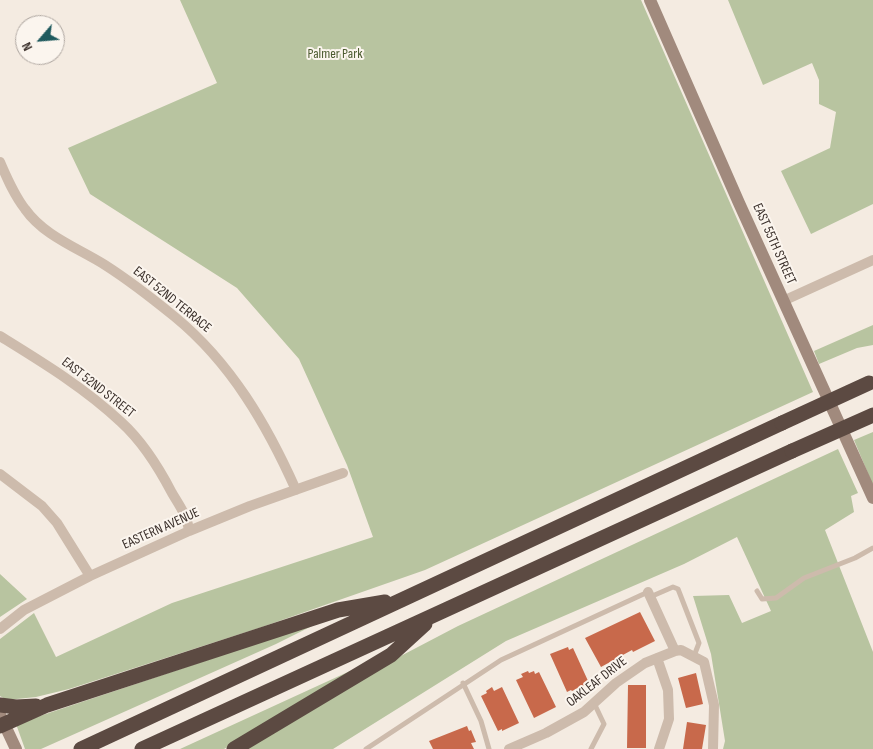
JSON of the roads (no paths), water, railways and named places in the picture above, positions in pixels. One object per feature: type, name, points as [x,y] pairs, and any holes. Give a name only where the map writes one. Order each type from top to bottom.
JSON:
[{"type":"highway","points":[[81,749],[871,382]]},
{"type":"highway","points":[[142,749],[873,415]]},
{"type":"highway","points":[[2,722],[47,705],[338,610],[404,599]]},
{"type":"highway","points":[[234,749],[391,655],[436,614]]},
{"type":"highway","points":[[0,705],[16,708],[47,705]]},
{"type":"street","name":"EAST 55TH STREET","points":[[650,0],[873,498]]},
{"type":"street","name":"EAST 52ND TERRACE","points":[[0,162],[16,196],[25,210],[39,224],[51,234],[106,266],[143,291],[177,318],[230,373],[250,402],[277,448],[296,490]]},
{"type":"street","points":[[784,301],[873,260]]},
{"type":"street","name":"EAST 52ND STREET","points":[[0,336],[70,381],[123,422],[144,448],[165,480],[186,518],[189,531]]},
{"type":"street","name":"EASTERN AVENUE","points":[[0,629],[24,610],[90,576],[189,531],[343,473]]},
{"type":"street","points":[[0,474],[42,506],[57,523],[90,576]]},
{"type":"street","points":[[649,594],[675,650],[681,650],[704,662],[714,705],[713,749]]},
{"type":"street","name":"OAKLEAF DRIVE","points":[[508,749],[568,722],[584,712],[616,683],[645,663],[675,650]]},
{"type":"street","points":[[657,658],[668,690],[669,720],[659,749]]},
{"type":"street","points":[[2,722],[16,749]]},
{"type":"lane","points":[[757,591],[762,600],[776,598],[804,578],[855,558],[873,548]]},
{"type":"lane","points":[[366,749],[463,684],[509,656],[649,594],[672,587],[678,589],[699,643],[694,656]]},
{"type":"lane","points":[[463,684],[481,721],[489,749]]},
{"type":"lane","points":[[591,749],[604,724],[594,703]]},
{"type":"park label","name":"Palmer Park","points":[[335,54]]}]
